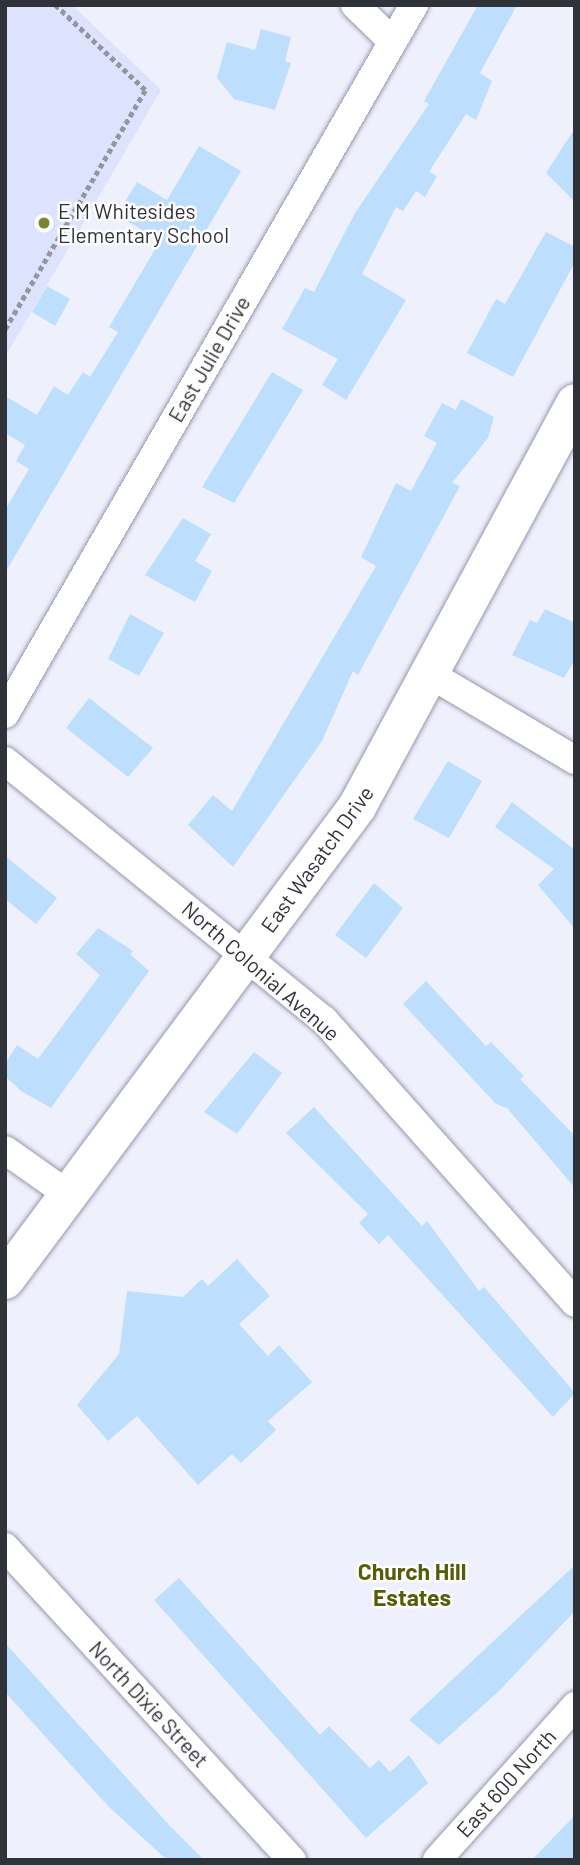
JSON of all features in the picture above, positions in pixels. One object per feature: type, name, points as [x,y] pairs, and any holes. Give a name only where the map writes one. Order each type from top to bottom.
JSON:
[{"type":"street","points":[[355,5],[392,41]]},
{"type":"street","name":"East Julie Drive","points":[[5,714],[414,5]]},
{"type":"street","name":"East Wasatch Drive","points":[[5,1280],[357,807],[433,676],[575,403]]},
{"type":"street","points":[[433,676],[575,760]]},
{"type":"street","name":"North Colonial Avenue","points":[[5,761],[248,954],[324,1020],[575,1303]]},
{"type":"street","points":[[5,1150],[69,1195]]},
{"type":"street","name":"North Dixie Street","points":[[5,1547],[292,1860]]},
{"type":"street","name":"East 600 North","points":[[437,1860],[575,1706]]},
{"type":"path","points":[[5,329],[145,90],[55,5]]},
{"type":"shaded area","name":"E M Whitesides Elementary School","points":[[5,5],[72,5],[161,90],[5,357]]},
{"type":"building","points":[[478,5],[517,5],[480,73],[492,81],[476,120],[466,114],[429,172],[437,176],[425,197],[416,191],[403,211],[396,207],[362,274],[406,300],[346,400],[322,385],[338,359],[282,329],[305,288],[314,292],[355,213],[429,104],[424,101]]},
{"type":"building","points":[[261,29],[291,37],[285,61],[291,63],[275,110],[234,99],[217,78],[227,42],[255,50]]},
{"type":"building","points":[[575,128],[575,202],[546,173]]},
{"type":"building","points":[[199,146],[241,171],[5,573],[5,510],[29,469],[16,461],[25,445],[5,433],[5,396],[37,415],[54,386],[68,395],[83,372],[90,377],[118,332],[109,327],[160,241],[117,215],[137,182],[167,200]]},
{"type":"building","points":[[546,232],[575,247],[575,262],[513,377],[467,353],[496,299],[505,304]]},
{"type":"building","points":[[47,286],[70,299],[55,326],[32,312]]},
{"type":"building","points":[[272,372],[303,390],[234,503],[202,487]]},
{"type":"building","points":[[461,399],[494,417],[488,438],[452,483],[460,486],[358,675],[353,671],[322,741],[233,867],[188,825],[213,795],[232,811],[376,566],[361,557],[396,483],[411,491],[437,443],[424,436],[442,403],[456,410]]},
{"type":"building","points":[[183,518],[211,534],[195,561],[212,571],[195,602],[145,575]]},
{"type":"building","points":[[545,609],[575,623],[575,659],[564,678],[512,655],[530,620],[537,623]]},
{"type":"building","points":[[130,614],[164,633],[139,676],[108,659]]},
{"type":"building","points":[[89,698],[153,748],[128,777],[66,728]]},
{"type":"building","points":[[448,761],[482,781],[449,838],[413,819]]},
{"type":"building","points":[[512,802],[575,850],[575,929],[538,885],[554,869],[495,827]]},
{"type":"building","points":[[5,856],[57,898],[36,924],[5,899]]},
{"type":"building","points":[[374,883],[403,908],[366,958],[335,935]]},
{"type":"building","points":[[98,928],[133,951],[130,954],[149,971],[51,1108],[21,1091],[5,1076],[5,1064],[17,1045],[38,1059],[100,975],[76,954]]},
{"type":"building","points":[[426,981],[486,1046],[491,1042],[524,1076],[520,1079],[575,1136],[575,1188],[507,1108],[496,1104],[403,1004]]},
{"type":"building","points":[[254,1052],[282,1073],[237,1134],[204,1112]]},
{"type":"building","points":[[314,1107],[422,1226],[427,1221],[479,1291],[484,1287],[575,1393],[553,1417],[388,1235],[379,1244],[359,1223],[368,1214],[286,1133]]},
{"type":"building","points":[[237,1259],[270,1296],[239,1324],[268,1356],[279,1345],[312,1382],[268,1421],[276,1430],[241,1463],[232,1454],[198,1485],[137,1416],[108,1441],[77,1405],[119,1354],[127,1291],[183,1297],[202,1279],[208,1286]]},
{"type":"building","points":[[575,1565],[575,1611],[500,1690],[439,1745],[409,1720]]},
{"type":"building","points":[[179,1578],[320,1735],[329,1726],[370,1768],[379,1760],[390,1772],[409,1755],[428,1783],[366,1838],[154,1600]]},
{"type":"building","points":[[5,1643],[204,1860],[167,1860],[108,1806],[5,1692]]},
{"type":"building","points":[[575,1815],[575,1860],[532,1860]]},
{"type":"place","name":"E M Whitesides Elementary School","points":[[44,223]]},
{"type":"district","name":"Church Hill Estates","points":[[412,1584]]}]
